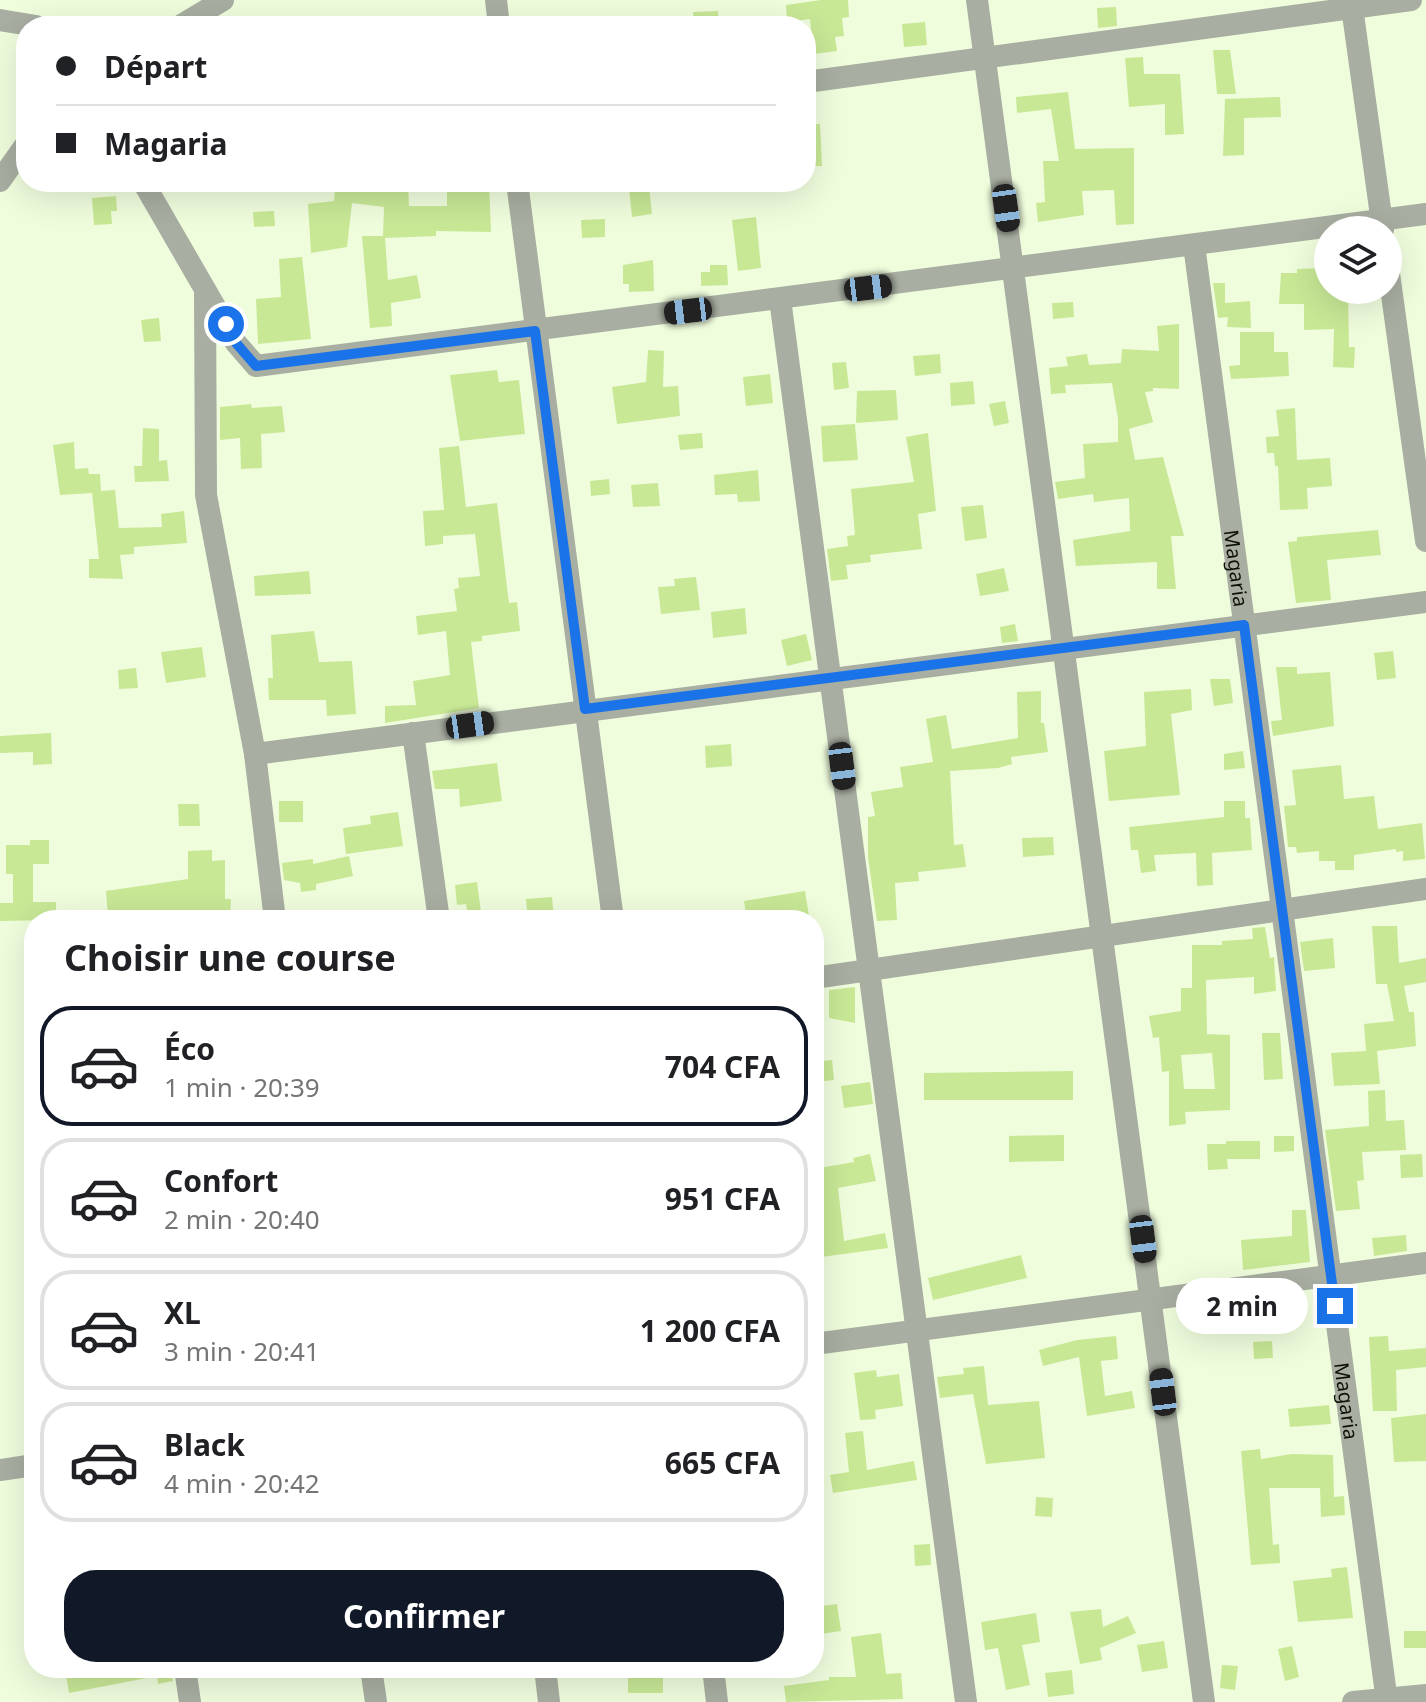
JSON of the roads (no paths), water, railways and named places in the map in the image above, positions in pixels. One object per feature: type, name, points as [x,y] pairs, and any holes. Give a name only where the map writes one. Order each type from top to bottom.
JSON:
[{"type":"street","points":[[197,16],[223,0]]},
{"type":"street","points":[[977,0],[1204,1702]]},
{"type":"street","points":[[816,81],[1352,4],[1411,0]]},
{"type":"street","points":[[1352,4],[1381,216]]},
{"type":"street","points":[[0,181],[16,158]]},
{"type":"street","points":[[149,192],[236,343],[256,366],[1314,232]]},
{"type":"street","points":[[518,192],[612,910]]},
{"type":"street","points":[[1402,220],[1426,214]]},
{"type":"street","name":"Magaria","points":[[1194,245],[1387,1700]]},
{"type":"street","points":[[205,285],[206,495],[255,754],[274,910]]},
{"type":"street","points":[[780,299],[966,1702]]},
{"type":"street","points":[[1393,304],[1426,541]]},
{"type":"street","points":[[255,754],[1426,602]]},
{"type":"street","points":[[413,733],[438,910]]},
{"type":"street","points":[[824,977],[1426,889]]},
{"type":"street","points":[[824,1343],[1426,1263]]},
{"type":"street","points":[[0,1470],[24,1466]]},
{"type":"street","points":[[186,1678],[190,1702]]},
{"type":"street","points":[[372,1678],[376,1702]]},
{"type":"street","points":[[546,1678],[549,1702]]},
{"type":"street","points":[[714,1678],[717,1702]]},
{"type":"street","points":[[1353,1702],[1426,1695]]}]
